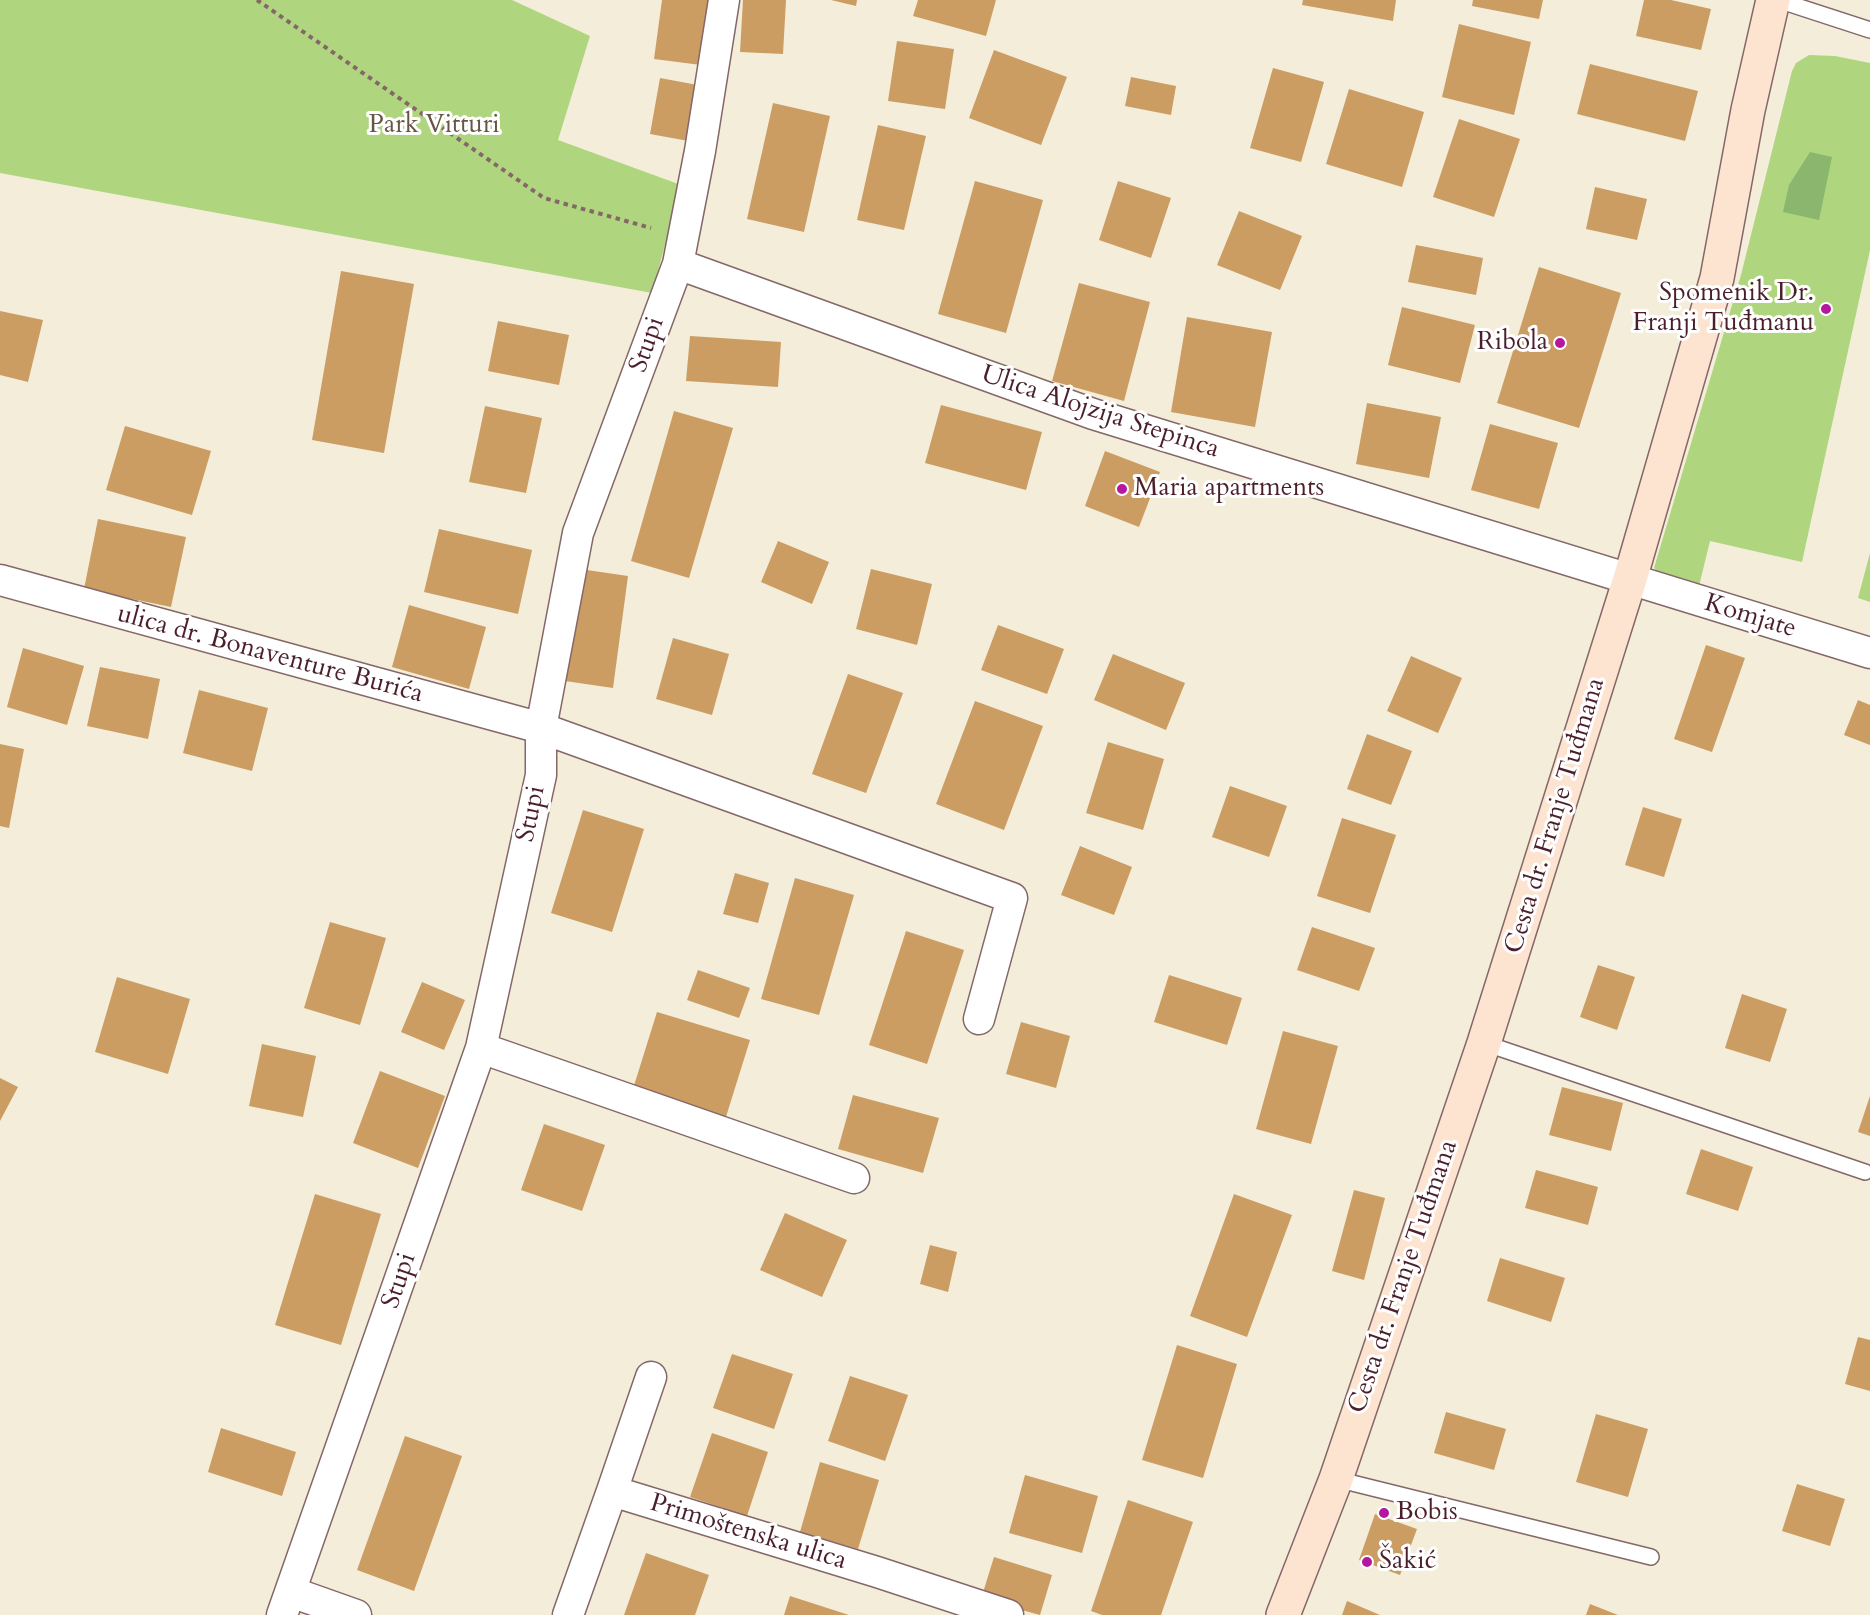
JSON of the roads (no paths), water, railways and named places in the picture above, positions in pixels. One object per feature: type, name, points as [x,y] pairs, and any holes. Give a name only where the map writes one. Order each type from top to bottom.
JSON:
[{"type":"main road","name":"Cesta dr. Franje Tuđmana","points":[[1283,1615],[1336,1479],[1484,1043],[1647,580],[1727,283],[1748,110],[1776,0]]},
{"type":"street","name":"Stupi","points":[[286,1604],[481,1048],[541,775],[541,728],[578,532],[681,250],[700,152],[723,0]]},
{"type":"street","name":"Ulica Alojzija Stepinca","points":[[681,250],[1092,414],[1647,580]]},
{"type":"street","name":"ulica dr. Bonaventure Burića","points":[[0,580],[541,728],[1012,898],[979,1018]]},
{"type":"street","name":"Komjate","points":[[1647,580],[1870,653]]},
{"type":"street","points":[[481,1048],[854,1178]]},
{"type":"street","points":[[568,1615],[651,1377]]},
{"type":"street","name":"Primoštenska ulica","points":[[612,1491],[1008,1615]]},
{"type":"street","points":[[286,1604],[356,1615]]},
{"type":"lane","points":[[1776,0],[1870,30]]},
{"type":"lane","points":[[1484,1043],[1865,1172]]},
{"type":"lane","points":[[1336,1479],[1651,1557]]},
{"type":"place","name":"Spomenik Dr. Franji Tuđmanu","points":[[1826,309]]},
{"type":"place","name":"Ribola","points":[[1560,343]]},
{"type":"place","name":"Maria apartments","points":[[1122,489]]},
{"type":"place","name":"Bobis","points":[[1384,1513]]},
{"type":"place","name":"Šakić","points":[[1367,1562]]},
{"type":"park label","name":"Park Vitturi","points":[[434,126]]}]
